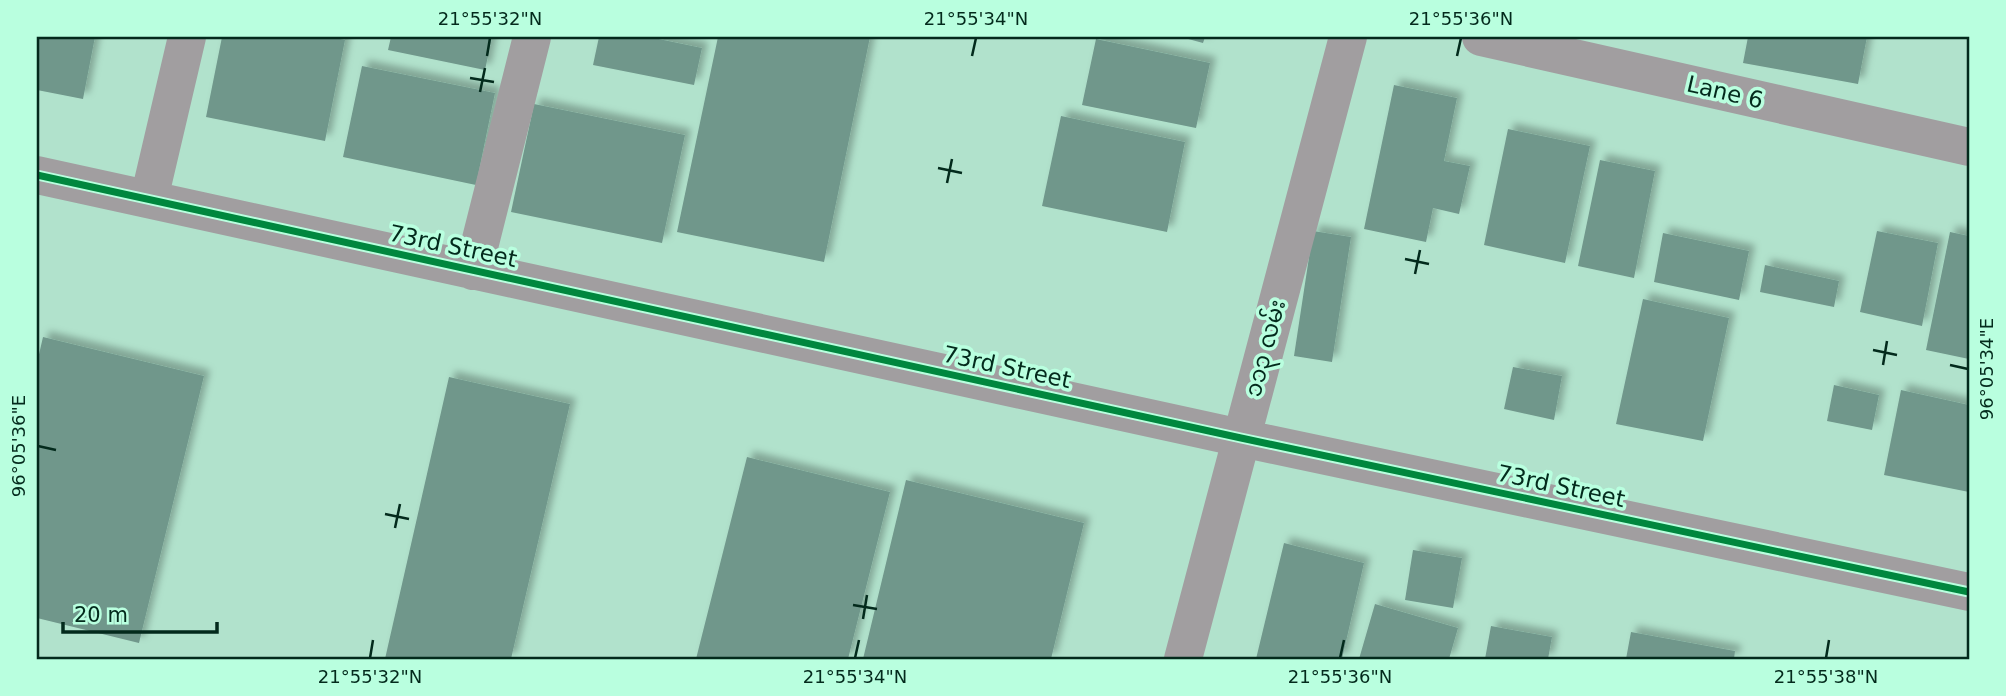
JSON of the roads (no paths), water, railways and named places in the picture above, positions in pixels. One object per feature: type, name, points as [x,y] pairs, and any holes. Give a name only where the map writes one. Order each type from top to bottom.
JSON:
[{"type":"street","points":[[149,199],[187,37]]},
{"type":"street","points":[[473,271],[532,37]]},
{"type":"street","name":"၁၁၃ လမ်း","points":[[1183,659],[1348,37]]},
{"type":"street","name":"Lane 6","points":[[1481,37],[1969,147]]},
{"type":"street","name":"73rd Street","points":[[37,175],[1241,438],[1969,592]]}]
